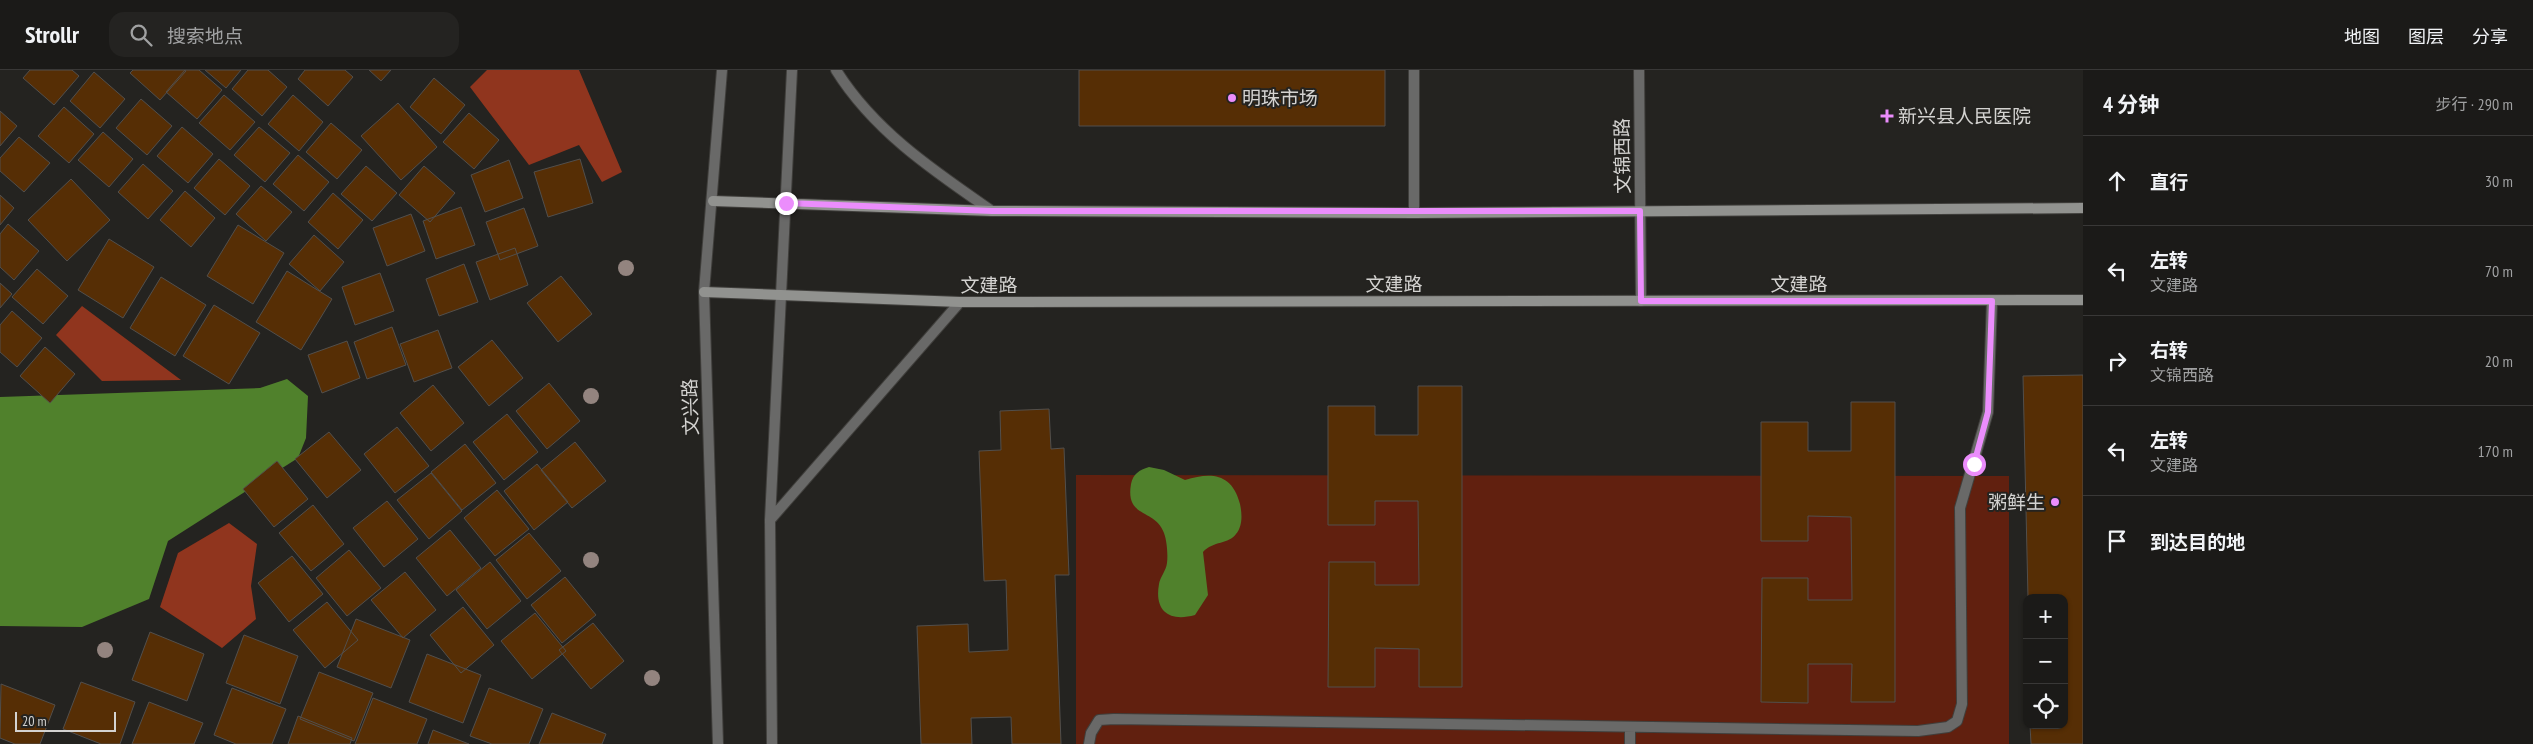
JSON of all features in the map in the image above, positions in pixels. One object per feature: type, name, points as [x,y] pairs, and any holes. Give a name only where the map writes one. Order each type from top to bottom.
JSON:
[{"type":"main road","points":[[713,201],[992,211],[1414,213],[2083,208]]},
{"type":"main road","name":"文建路","points":[[704,292],[960,302],[2083,300]]},
{"type":"street","name":"文兴路","points":[[718,744],[704,292],[713,201],[722,70]]},
{"type":"street","points":[[772,744],[770,520],[792,70]]},
{"type":"street","points":[[836,70],[881,125],[917,159],[992,211]]},
{"type":"street","points":[[1414,70],[1414,213]]},
{"type":"street","name":"文锦西路","points":[[1638,70],[1641,301]]},
{"type":"street","points":[[1089,744],[1091,733],[1099,720],[1114,719],[1918,732],[1948,727],[1957,721],[1962,704],[1960,508],[1988,412],[1992,301]]},
{"type":"street","points":[[770,520],[960,302]]},
{"type":"street","points":[[1630,727],[1630,744]]},
{"type":"shaded area","points":[[487,70],[579,70],[622,172],[602,182],[579,145],[529,165],[470,87]]},
{"type":"shaded area","points":[[82,306],[181,380],[102,381],[56,335]]},
{"type":"shaded area","points":[[287,379],[308,396],[306,438],[298,458],[168,541],[149,599],[82,627],[0,626],[0,397],[260,388]]},
{"type":"shaded area","points":[[1149,467],[1164,470],[1185,480],[1203,476],[1219,477],[1232,486],[1240,504],[1241,523],[1236,534],[1207,548],[1203,552],[1208,595],[1195,615],[1186,617],[1171,616],[1166,613],[1159,602],[1159,584],[1167,563],[1165,536],[1160,525],[1136,508],[1132,503],[1130,495],[1131,484],[1135,475]]},
{"type":"shaded area","points":[[1076,475],[2009,476],[2009,744],[1076,744]]},
{"type":"shaded area","points":[[229,523],[257,544],[251,586],[256,619],[222,648],[160,607],[178,553]]},
{"type":"building","points":[[30,70],[72,70],[79,76],[54,105],[23,78]]},
{"type":"building","points":[[133,70],[186,71],[160,100],[130,73]]},
{"type":"building","points":[[185,70],[199,70],[222,90],[197,119],[166,92]]},
{"type":"building","points":[[205,70],[241,70],[226,88]]},
{"type":"building","points":[[248,70],[268,70],[287,87],[262,116],[232,89]]},
{"type":"building","points":[[305,70],[345,70],[353,77],[328,106],[298,79]]},
{"type":"building","points":[[369,70],[391,70],[381,81]]},
{"type":"building","name":"明珠市场","points":[[1079,70],[1385,70],[1385,126],[1079,126]]},
{"type":"building","points":[[94,72],[125,99],[100,128],[70,101]]},
{"type":"building","points":[[434,78],[465,105],[441,134],[410,107]]},
{"type":"building","points":[[224,95],[255,122],[230,150],[199,123]]},
{"type":"building","points":[[293,95],[323,122],[299,151],[268,124]]},
{"type":"building","points":[[141,99],[172,126],[147,155],[116,128]]},
{"type":"building","points":[[398,103],[437,147],[401,180],[361,136]]},
{"type":"building","points":[[64,107],[94,134],[69,163],[38,136]]},
{"type":"building","points":[[0,111],[17,126],[0,146]]},
{"type":"building","points":[[469,113],[499,140],[474,169],[443,142]]},
{"type":"building","points":[[331,123],[362,150],[337,179],[306,152]]},
{"type":"building","points":[[182,127],[213,154],[188,183],[157,156]]},
{"type":"building","points":[[259,127],[290,153],[265,182],[234,155]]},
{"type":"building","points":[[103,132],[133,159],[109,187],[78,160]]},
{"type":"building","points":[[19,137],[50,163],[24,192],[0,171],[0,158]]},
{"type":"building","points":[[298,155],[329,182],[304,211],[273,184]]},
{"type":"building","points":[[219,159],[250,186],[225,215],[194,188]]},
{"type":"building","points":[[580,159],[593,203],[548,217],[534,172]]},
{"type":"building","points":[[509,160],[523,198],[485,212],[471,175]]},
{"type":"building","points":[[143,164],[173,191],[148,219],[118,192]]},
{"type":"building","points":[[366,166],[397,193],[372,221],[341,194]]},
{"type":"building","points":[[424,166],[455,193],[430,222],[399,195]]},
{"type":"building","points":[[71,179],[110,220],[67,261],[28,220]]},
{"type":"building","points":[[261,186],[292,212],[266,241],[236,214]]},
{"type":"building","points":[[185,191],[215,218],[191,247],[160,220]]},
{"type":"building","points":[[333,193],[363,220],[338,249],[308,222]]},
{"type":"building","points":[[0,195],[14,208],[0,225]]},
{"type":"building","points":[[461,207],[475,245],[436,259],[423,221]]},
{"type":"building","points":[[524,208],[538,246],[500,260],[486,222]]},
{"type":"building","points":[[411,214],[425,251],[387,266],[373,228]]},
{"type":"building","points":[[8,224],[39,251],[14,280],[0,267],[0,234]]},
{"type":"building","points":[[238,225],[284,253],[253,304],[207,276]]},
{"type":"building","points":[[314,235],[344,262],[320,291],[289,264]]},
{"type":"building","points":[[109,239],[154,267],[123,318],[78,290]]},
{"type":"building","points":[[515,248],[528,285],[490,300],[476,262]]},
{"type":"building","points":[[464,264],[478,302],[439,316],[426,279]]},
{"type":"building","points":[[37,269],[68,296],[43,324],[12,297]]},
{"type":"building","points":[[287,271],[332,299],[301,350],[256,322]]},
{"type":"building","points":[[380,273],[394,311],[355,325],[342,287]]},
{"type":"building","points":[[561,276],[592,314],[558,342],[527,303]]},
{"type":"building","points":[[161,277],[206,305],[175,356],[130,328]]},
{"type":"building","points":[[0,283],[12,294],[0,308]]},
{"type":"building","points":[[214,305],[260,333],[229,384],[183,356]]},
{"type":"building","points":[[12,311],[42,338],[17,367],[0,352],[0,325]]},
{"type":"building","points":[[392,327],[406,365],[367,379],[354,342]]},
{"type":"building","points":[[438,330],[452,368],[414,382],[400,344]]},
{"type":"building","points":[[492,340],[523,378],[489,406],[458,367]]},
{"type":"building","points":[[347,341],[360,378],[322,393],[308,355]]},
{"type":"building","points":[[45,347],[75,374],[50,403],[20,376]]},
{"type":"building","points":[[2083,375],[2083,744],[2031,744],[2030,729],[2068,729],[2068,594],[2028,594],[2023,376]]},
{"type":"building","points":[[549,383],[580,421],[547,449],[516,411]]},
{"type":"building","points":[[433,385],[464,423],[431,451],[400,413]]},
{"type":"building","points":[[1418,386],[1462,386],[1462,687],[1419,687],[1419,649],[1375,648],[1375,687],[1328,687],[1329,562],[1375,562],[1375,585],[1419,585],[1418,501],[1375,501],[1375,525],[1328,525],[1328,406],[1375,406],[1375,435],[1418,435]]},
{"type":"building","points":[[1851,402],[1895,402],[1895,702],[1851,702],[1852,664],[1808,664],[1808,703],[1761,702],[1762,578],[1808,578],[1808,600],[1852,600],[1851,517],[1808,516],[1808,541],[1761,541],[1761,422],[1808,422],[1808,451],[1851,451]]},
{"type":"building","points":[[1049,409],[1051,449],[1064,448],[1069,575],[1055,575],[1061,744],[1012,744],[1011,717],[971,718],[972,744],[921,744],[917,626],[968,624],[969,652],[1008,650],[1006,580],[984,581],[979,451],[1001,450],[1000,411]]},
{"type":"building","points":[[507,414],[538,452],[504,480],[473,442]]},
{"type":"building","points":[[397,427],[429,466],[395,493],[364,454]]},
{"type":"building","points":[[329,432],[361,470],[327,498],[295,459]]},
{"type":"building","points":[[575,442],[606,481],[572,508],[541,470]]},
{"type":"building","points":[[465,444],[496,483],[462,510],[431,472]]},
{"type":"building","points":[[277,461],[308,499],[274,527],[243,489]]},
{"type":"building","points":[[537,464],[568,502],[534,530],[504,491]]},
{"type":"building","points":[[431,473],[462,511],[429,539],[397,500]]},
{"type":"building","points":[[497,490],[529,529],[495,556],[464,518]]},
{"type":"building","points":[[387,501],[418,539],[384,567],[353,528]]},
{"type":"building","points":[[313,505],[344,544],[311,571],[279,533]]},
{"type":"building","points":[[450,530],[481,568],[447,596],[416,558]]},
{"type":"building","points":[[529,533],[561,571],[527,599],[496,560]]},
{"type":"building","points":[[349,550],[381,588],[347,616],[316,578]]},
{"type":"building","points":[[292,556],[323,594],[289,622],[258,583]]},
{"type":"building","points":[[490,562],[521,601],[487,629],[456,590]]},
{"type":"building","points":[[405,572],[436,610],[403,638],[371,600]]},
{"type":"building","points":[[565,577],[596,615],[562,643],[531,605]]},
{"type":"building","points":[[327,602],[358,640],[325,668],[293,630]]},
{"type":"building","points":[[463,607],[494,645],[461,673],[430,635]]},
{"type":"building","points":[[535,613],[566,651],[532,679],[501,641]]},
{"type":"building","points":[[356,619],[410,640],[391,688],[337,667]]},
{"type":"building","points":[[593,623],[624,661],[591,689],[559,650]]},
{"type":"building","points":[[150,632],[204,654],[187,701],[132,680]]},
{"type":"building","points":[[244,635],[298,656],[280,704],[226,683]]},
{"type":"building","points":[[427,654],[481,675],[463,723],[409,702]]},
{"type":"building","points":[[319,672],[373,693],[354,741],[300,719]]},
{"type":"building","points":[[81,682],[135,702],[120,744],[101,744],[63,729]]},
{"type":"building","points":[[1,684],[55,705],[40,744],[15,744],[0,738]]},
{"type":"building","points":[[232,688],[286,709],[272,744],[236,744],[214,735]]},
{"type":"building","points":[[489,688],[543,709],[529,744],[492,744],[470,736]]},
{"type":"building","points":[[373,698],[427,719],[417,744],[355,744]]},
{"type":"building","points":[[149,702],[203,723],[194,744],[132,744]]},
{"type":"building","points":[[552,713],[606,734],[602,744],[539,744]]},
{"type":"building","points":[[298,716],[352,738],[350,744],[288,744]]},
{"type":"building","points":[[433,730],[469,744],[428,744]]},
{"type":"place","name":"明珠市场","points":[[1232,98]]},
{"type":"place","name":"新兴县人民医院","points":[[1887,116]]},
{"type":"place","name":"粥鲜生","points":[[2055,502]]},
{"type":"route","points":[[786,203],[992,211],[1414,213],[1640,211],[1641,301],[1992,301],[1988,412],[1974,464]]}]
